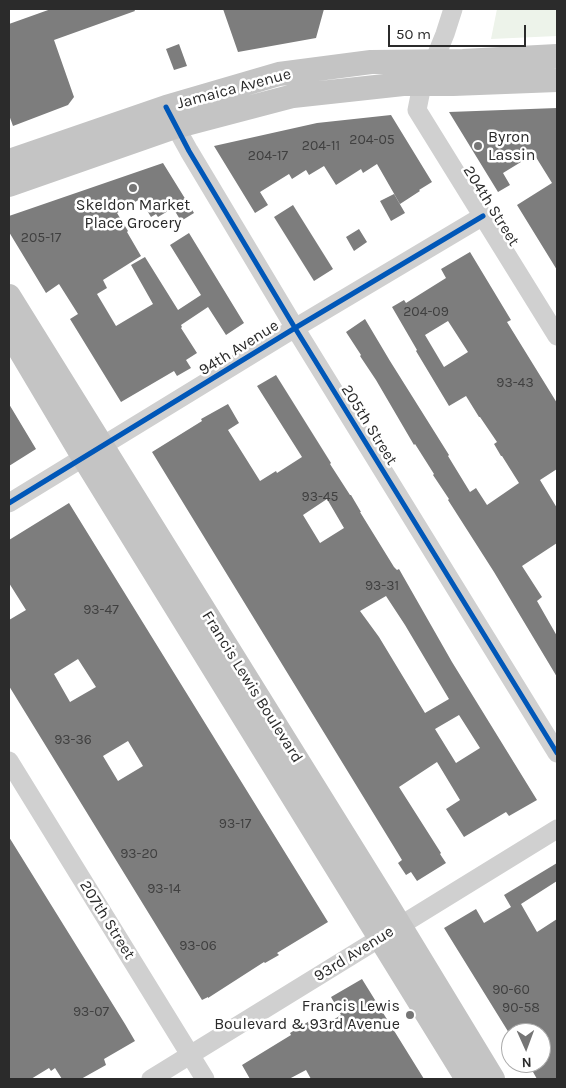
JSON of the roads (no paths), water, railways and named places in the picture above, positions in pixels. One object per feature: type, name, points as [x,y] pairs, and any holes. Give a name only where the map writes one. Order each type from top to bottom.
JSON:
[{"type":"main road","name":"Jamaica Avenue","points":[[9,185],[170,117],[279,74],[371,62],[434,62],[557,56]]},
{"type":"main road","name":"Jamaica Avenue","points":[[9,161],[170,117],[293,96],[403,84],[557,80]]},
{"type":"main road","name":"Francis Lewis Boulevard","points":[[9,296],[93,452],[380,938],[467,1079]]},
{"type":"main road","name":"Francis Lewis Boulevard","points":[[9,332],[93,452],[400,926],[494,1079]]},
{"type":"street","name":"204th Street","points":[[453,9],[434,62],[422,84],[418,110],[557,336]]},
{"type":"street","name":"205th Street","points":[[170,117],[295,328],[557,753]]},
{"type":"street","name":"94th Avenue","points":[[9,503],[295,328],[483,216]]},
{"type":"street","name":"207th Street","points":[[9,761],[205,1079]]},
{"type":"street","name":"93rd Avenue","points":[[151,1079],[557,829]]},
{"type":"place","name":"Byron Lassin","points":[[478,146]]},
{"type":"place","name":"Skeldon Market Place Grocery","points":[[133,188]]},
{"type":"place","name":"Francis Lewis Boulevard & 93rd Avenue","points":[[410,1015]]}]
